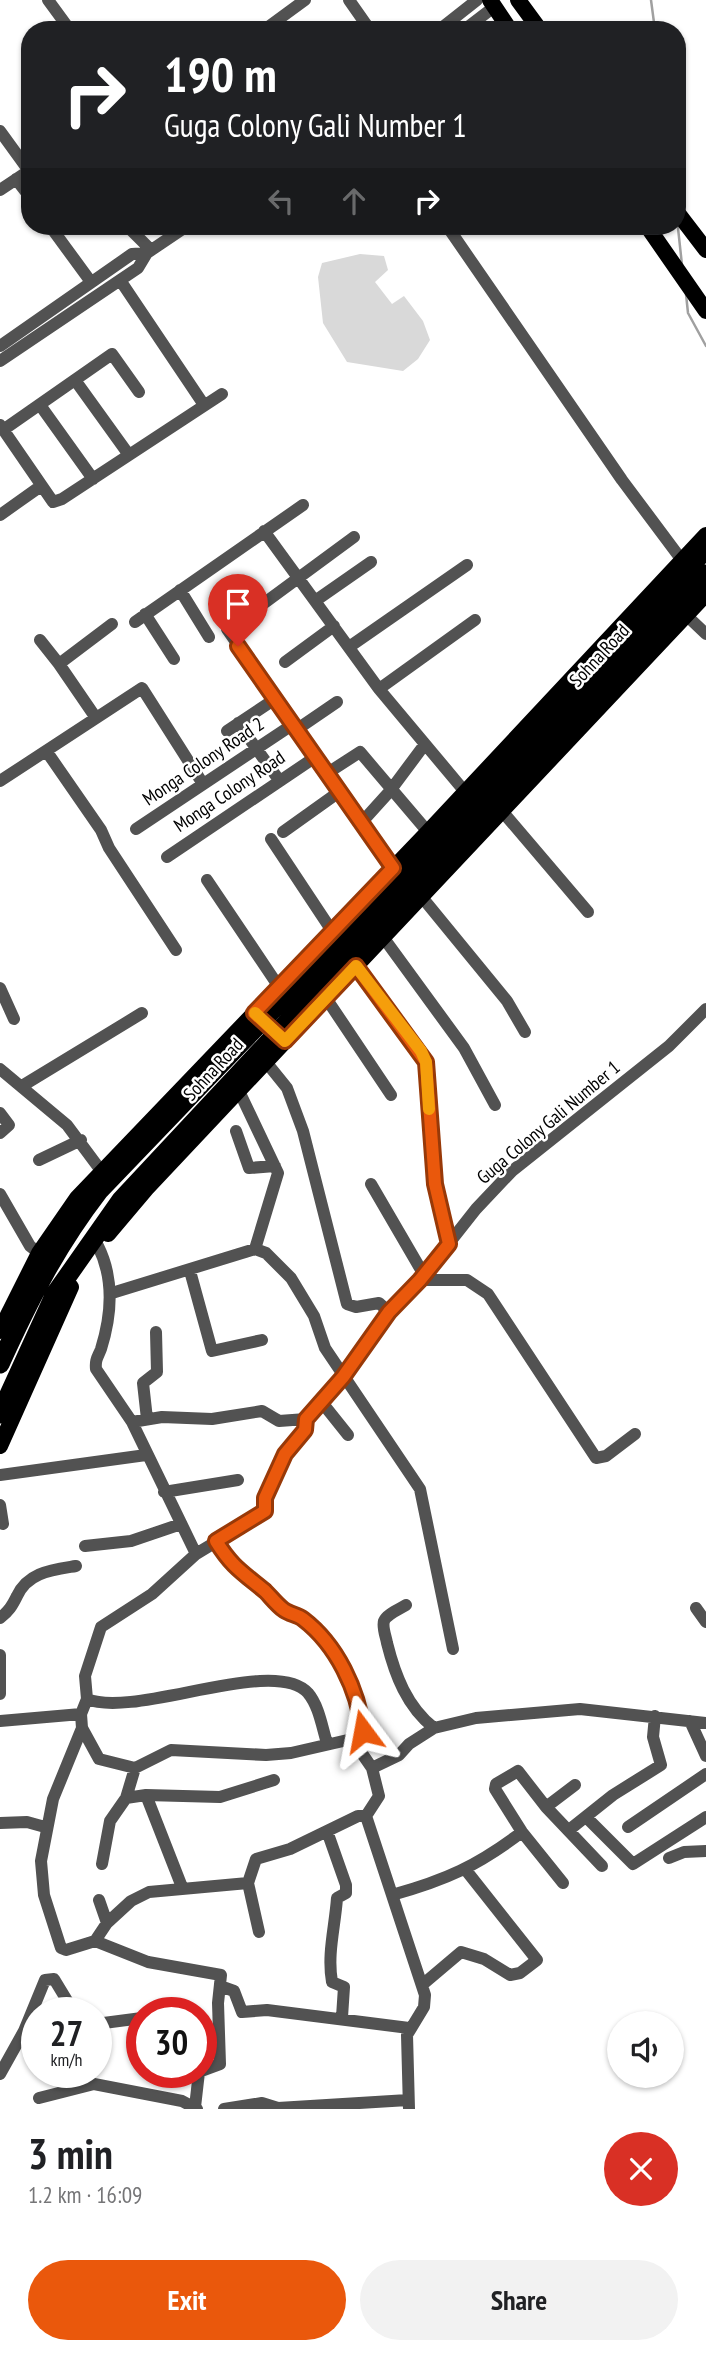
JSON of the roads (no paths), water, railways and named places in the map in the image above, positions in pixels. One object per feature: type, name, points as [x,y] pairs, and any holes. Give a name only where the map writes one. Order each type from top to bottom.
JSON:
[{"type":"highway","name":"Sohna Road","points":[[0,1413],[32,1352],[55,1294],[121,1200],[269,1032],[542,738],[706,549]]},
{"type":"highway","name":"Sohna Road","points":[[542,738],[706,574]]},
{"type":"highway","name":"Sohna Road","points":[[4,1343],[64,1236],[99,1191],[269,1032]]},
{"type":"main road","points":[[518,0],[533,21]]},
{"type":"main road","points":[[492,4],[504,21]]},
{"type":"main road","points":[[686,224],[706,250]]},
{"type":"main road","points":[[653,235],[706,311]]},
{"type":"main road","points":[[32,1352],[4,1343],[39,1253],[77,1198],[102,1172],[269,1032],[326,998],[502,811],[542,738],[681,559],[706,535]]},
{"type":"main road","points":[[0,1446],[32,1352],[64,1298],[98,1246],[132,1205],[239,1091],[269,1032],[279,987],[466,793],[542,738],[686,615],[706,594]]},
{"type":"street","points":[[48,0],[63,21]]},
{"type":"street","points":[[276,21],[305,0]]},
{"type":"street","points":[[349,0],[364,21]]},
{"type":"street","points":[[450,21],[477,0]]},
{"type":"street","points":[[474,21],[492,4]]},
{"type":"street","points":[[0,131],[21,159]]},
{"type":"street","points":[[0,190],[21,176]]},
{"type":"street","points":[[16,179],[21,185]]},
{"type":"street","points":[[57,235],[91,282]]},
{"type":"street","points":[[135,235],[149,251]]},
{"type":"street","points":[[0,346],[132,254],[149,251],[173,235]]},
{"type":"street","points":[[453,235],[614,469],[681,559]]},
{"type":"street","points":[[0,361],[138,268],[149,251]]},
{"type":"street","points":[[120,281],[204,405]]},
{"type":"street","points":[[139,392],[112,354],[40,405],[3,436],[53,502],[62,499],[222,394]]},
{"type":"street","points":[[75,380],[130,455]]},
{"type":"street","points":[[40,405],[93,479]]},
{"type":"street","points":[[0,515],[41,486]]},
{"type":"street","points":[[174,659],[140,618],[303,505]]},
{"type":"street","points":[[264,531],[379,689],[466,793]]},
{"type":"street","points":[[244,618],[354,537]]},
{"type":"street","points":[[315,601],[371,562]]},
{"type":"street","points":[[349,647],[467,565]]},
{"type":"street","points":[[180,590],[209,637]]},
{"type":"street","points":[[686,615],[706,634]]},
{"type":"street","points":[[379,689],[475,620]]},
{"type":"street","points":[[59,664],[112,624]]},
{"type":"street","points":[[285,662],[334,626]]},
{"type":"street","name":"Monga Colony Road","points":[[227,629],[314,758],[393,868]]},
{"type":"street","points":[[40,640],[96,718]]},
{"type":"street","points":[[0,781],[142,688],[203,784]]},
{"type":"street","points":[[275,699],[233,727],[256,748],[279,780]]},
{"type":"street","name":"Monga Colony Road 2","points":[[136,829],[256,748],[337,702]]},
{"type":"street","points":[[362,822],[390,791],[425,744]]},
{"type":"street","points":[[326,774],[360,751],[390,791],[428,832]]},
{"type":"street","points":[[47,752],[101,830],[116,859],[176,950]]},
{"type":"street","name":"Monga Colony Road","points":[[167,857],[314,758]]},
{"type":"street","points":[[332,931],[277,835],[339,792]]},
{"type":"street","points":[[502,811],[588,912]]},
{"type":"street","points":[[207,880],[279,987]]},
{"type":"street","points":[[421,896],[508,1001],[525,1032]]},
{"type":"street","points":[[383,937],[464,1048],[495,1105]]},
{"type":"street","points":[[356,966],[426,1062],[435,1184],[449,1244]]},
{"type":"street","points":[[0,988],[14,1019]]},
{"type":"street","points":[[326,998],[391,1094]]},
{"type":"street","name":"Guga Colony Gali Number 1","points":[[81,1714],[87,1699],[85,1676],[101,1627],[152,1594],[196,1554],[265,1511],[265,1498],[285,1454],[305,1430],[306,1419],[343,1377],[389,1312],[422,1278],[512,1171],[669,1046],[706,1009]]},
{"type":"street","points":[[22,1086],[142,1013]]},
{"type":"street","points":[[269,1032],[303,1131],[347,1304],[356,1307],[379,1303],[389,1312]]},
{"type":"street","points":[[0,1069],[81,1140],[102,1172]]},
{"type":"street","points":[[239,1091],[278,1173],[255,1249]]},
{"type":"street","points":[[0,1113],[9,1125],[0,1133]]},
{"type":"street","points":[[236,1131],[249,1168],[275,1166]]},
{"type":"street","points":[[38,1160],[81,1140]]},
{"type":"street","points":[[371,1184],[422,1278],[467,1280],[488,1294],[596,1458],[606,1456],[635,1434]]},
{"type":"street","points":[[0,1194],[30,1245],[39,1253]]},
{"type":"street","points":[[98,1246],[107,1264],[112,1293],[101,1350],[95,1359],[96,1369],[132,1422],[196,1554]]},
{"type":"street","points":[[112,1293],[255,1249],[266,1253],[292,1278],[314,1315],[325,1348],[420,1489],[453,1649]]},
{"type":"street","points":[[190,1271],[212,1351],[262,1340]]},
{"type":"street","points":[[147,1419],[143,1383],[157,1372],[156,1332]]},
{"type":"street","points":[[320,1400],[348,1434]]},
{"type":"street","points":[[132,1422],[147,1419],[212,1419],[262,1411],[279,1421],[306,1419]]},
{"type":"street","points":[[0,1475],[146,1455]]},
{"type":"street","points":[[164,1492],[239,1480]]},
{"type":"street","points":[[0,1505],[4,1524]]},
{"type":"street","points":[[85,1546],[131,1541],[181,1524]]},
{"type":"street","points":[[0,1721],[81,1714],[82,1728],[99,1759],[135,1768],[171,1751],[266,1755],[291,1753],[359,1738],[363,1731],[360,1707],[341,1663],[305,1621],[285,1611],[264,1590],[243,1576],[216,1541]]},
{"type":"street","points":[[0,1618],[12,1607],[29,1579],[52,1570],[76,1566]]},
{"type":"street","points":[[406,1605],[388,1617],[383,1626],[400,1685],[410,1697],[420,1717],[434,1728]]},
{"type":"street","points":[[696,1608],[706,1622]]},
{"type":"street","points":[[0,1655],[0,1694]]},
{"type":"street","points":[[87,1699],[96,1702],[141,1700],[256,1681],[279,1681],[296,1685],[307,1692],[317,1709],[327,1743]]},
{"type":"street","points":[[372,1768],[399,1755],[409,1744],[434,1728],[475,1718],[580,1709],[706,1723]]},
{"type":"street","points":[[569,1830],[613,1796],[661,1765],[653,1737],[655,1716]]},
{"type":"street","points":[[690,1721],[706,1756]]},
{"type":"street","points":[[82,1728],[53,1799],[45,1827],[41,1861],[42,1883],[61,1948],[66,1950],[95,1941],[148,1962],[221,1975],[220,2064],[217,2065]]},
{"type":"street","points":[[353,1740],[372,1768],[379,1796],[366,1816]]},
{"type":"street","points":[[102,1864],[110,1821],[126,1798],[135,1768]]},
{"type":"street","points":[[563,1883],[522,1832],[495,1789],[496,1784],[520,1772],[546,1807],[602,1867]]},
{"type":"street","points":[[628,1827],[706,1774]]},
{"type":"street","points":[[126,1798],[146,1795],[220,1797],[274,1780]]},
{"type":"street","points":[[546,1807],[575,1784]]},
{"type":"street","points":[[146,1795],[182,1887]]},
{"type":"street","points":[[259,1932],[248,1884],[257,1858],[290,1849],[358,1816],[366,1816]]},
{"type":"street","points":[[223,2109],[262,2103],[278,2108],[409,2104],[409,2028],[424,2007],[422,1985],[366,1816]]},
{"type":"street","points":[[587,1818],[633,1864],[706,1817]]},
{"type":"street","points":[[0,1823],[27,1822],[45,1827]]},
{"type":"street","points":[[327,1831],[346,1885],[346,1893],[337,1898],[335,1935],[328,1959],[332,1983],[344,1987],[341,2017]]},
{"type":"street","points":[[391,1895],[440,1882],[487,1858],[522,1832]]},
{"type":"street","points":[[669,1858],[684,1852],[706,1851]]},
{"type":"street","points":[[422,1985],[461,1952],[484,1959],[510,1975],[520,1973],[537,1960],[465,1869]]},
{"type":"street","points":[[95,1941],[107,1923],[131,1901],[149,1892],[182,1887],[248,1884]]},
{"type":"street","points":[[99,1900],[107,1923]]},
{"type":"street","points":[[38,1997],[45,1980],[54,1979],[65,1997]]},
{"type":"street","points":[[220,1986],[234,1991],[242,2012],[259,2009],[341,2017],[409,2028]]},
{"type":"street","points":[[0,2074],[21,2036]]},
{"type":"street","points":[[39,2098],[94,2084],[182,2101],[196,2108],[196,2088]]},
{"type":"waterway","points":[[651,0],[654,21]]},
{"type":"waterway","points":[[679,235],[682,265]]},
{"type":"waterway","points":[[686,294],[688,313],[706,346]]}]
